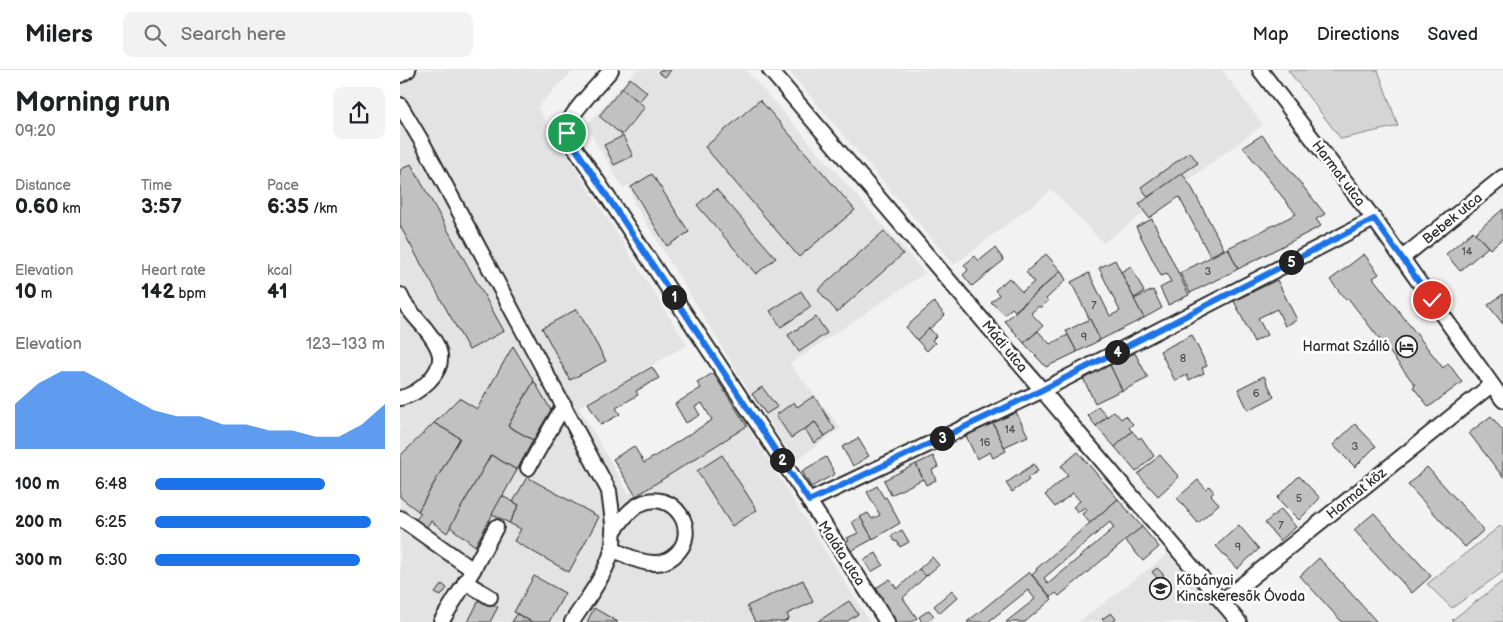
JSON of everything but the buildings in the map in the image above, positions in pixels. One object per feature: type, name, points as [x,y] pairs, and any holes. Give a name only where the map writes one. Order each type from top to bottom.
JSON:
[{"type":"street","points":[[400,75],[408,70]]},
{"type":"street","name":"Maláta utca","points":[[611,70],[573,115],[568,125],[567,133],[570,140],[887,622]]},
{"type":"street","name":"Mádi utca","points":[[770,70],[1239,622]]},
{"type":"street","name":"Harmat utca","points":[[1260,70],[1374,219],[1503,400]]},
{"type":"street","points":[[400,105],[422,142],[609,491],[613,532],[612,549],[606,568],[572,622]]},
{"type":"street","name":"Bebek utca","points":[[1402,258],[1503,177]]},
{"type":"street","points":[[809,501],[1042,390],[1374,219]]},
{"type":"street","points":[[400,398],[408,397],[428,382],[438,371],[441,363],[440,352],[436,342],[401,301]]},
{"type":"street","name":"Harmat köz","points":[[1222,601],[1491,385]]},
{"type":"street","points":[[528,468],[564,405]]},
{"type":"street","points":[[612,549],[646,563],[658,564],[670,560],[680,552],[685,540],[686,528],[682,516],[674,507],[663,501],[650,500],[639,504],[629,512],[613,532]]},
{"type":"street","points":[[400,518],[469,576],[490,597]]},
{"type":"street","points":[[441,622],[496,527]]},
{"type":"shaded area","points":[[400,70],[574,70],[537,107],[687,345],[579,407],[629,494],[745,423],[870,622],[400,622]]},
{"type":"shaded area","points":[[636,70],[746,70],[925,273],[790,364],[841,428],[795,461],[749,391],[634,203],[629,185],[623,188],[586,126]]},
{"type":"shaded area","points":[[788,70],[1222,70],[1263,125],[1103,243],[1052,190],[954,265]]},
{"type":"shaded area","points":[[1288,70],[1378,70],[1398,126],[1341,139]]},
{"type":"shaded area","points":[[1500,526],[1503,529],[1503,572],[1452,608],[1427,584]]},
{"type":"shaded area","name":"Kőbányai Kincskeresők Óvoda","points":[[1168,554],[1227,622],[1079,622]]},
{"type":"shaded area","points":[[1503,581],[1503,622],[1454,622],[1452,620]]},
{"type":"place","name":"Harmat Szálló","points":[[1406,346]]},
{"type":"place","name":"Kőbányai Kincskeresők Óvoda","points":[[1160,588]]},
{"type":"route","points":[[567,133],[809,501],[1042,390],[1374,219],[1432,300]]}]
